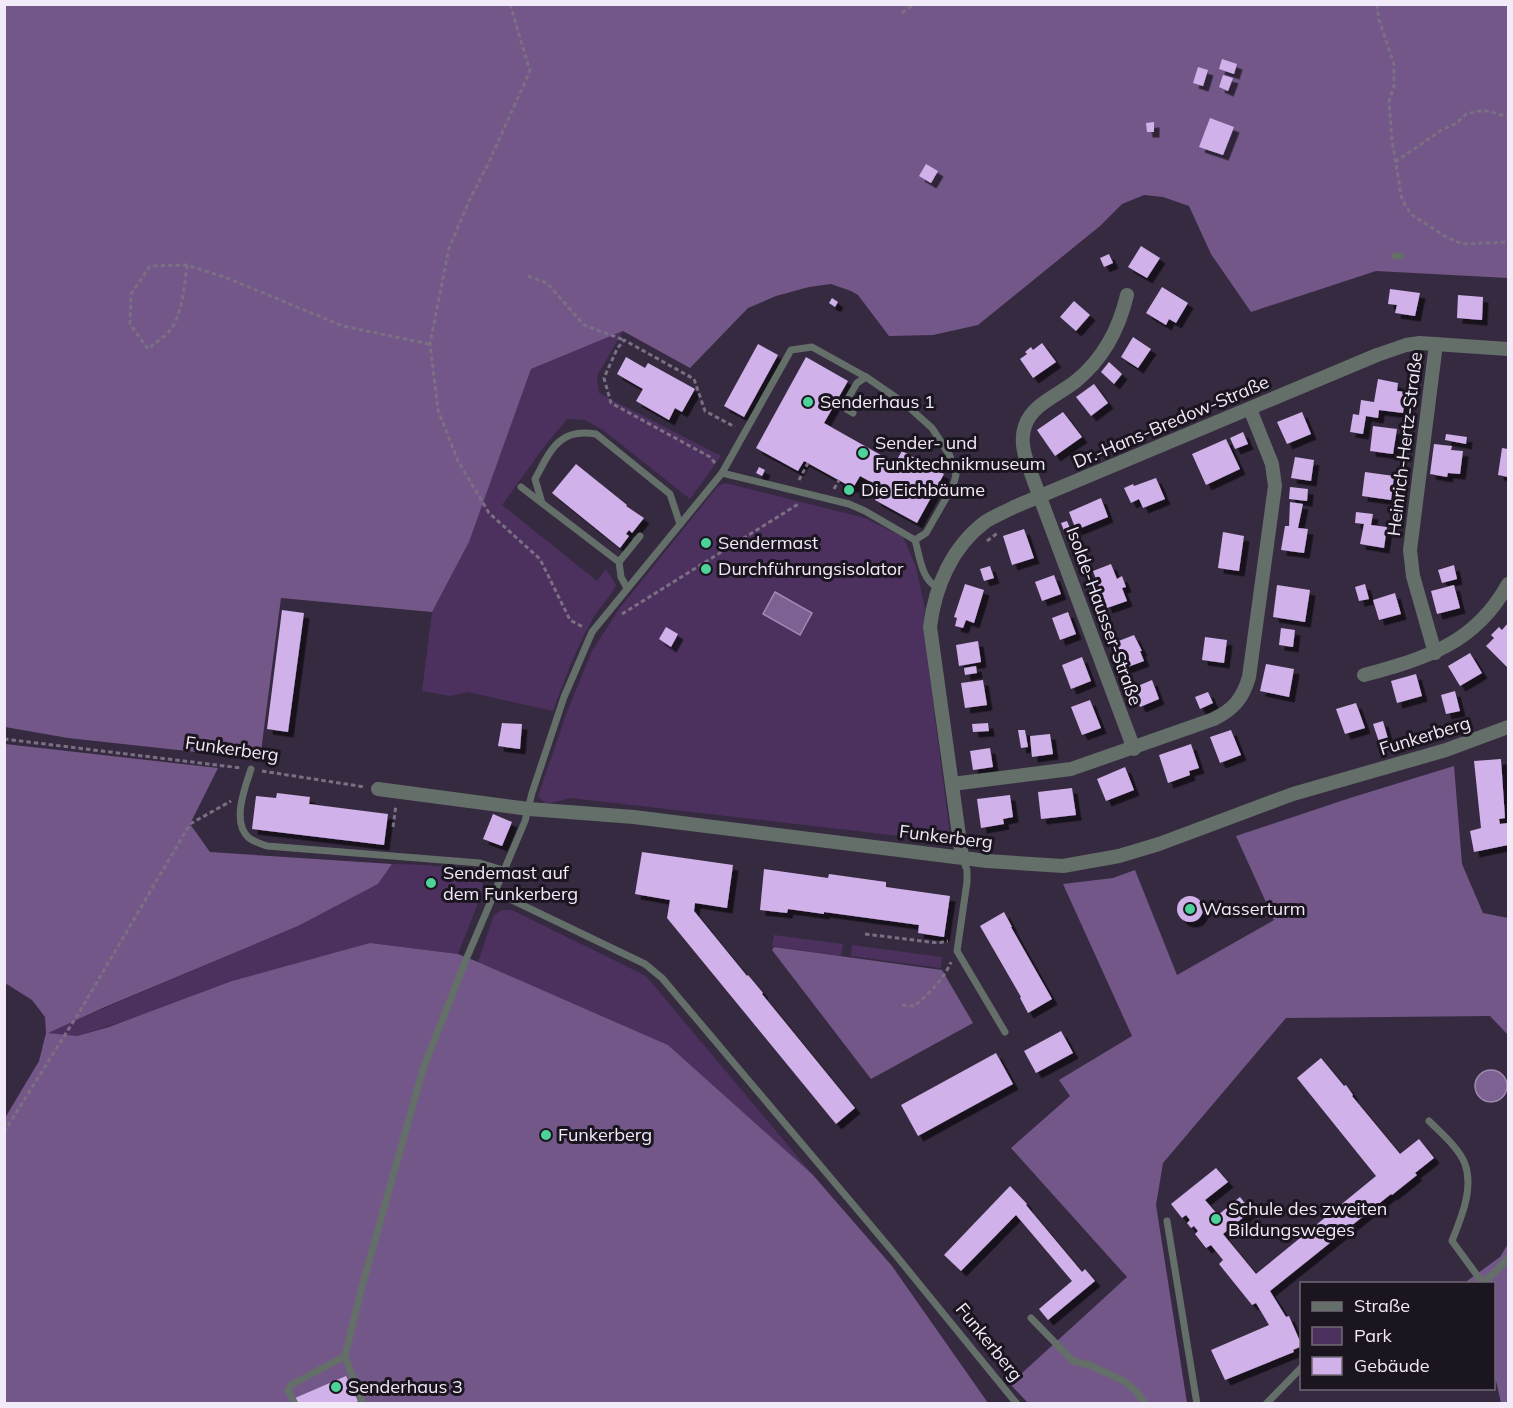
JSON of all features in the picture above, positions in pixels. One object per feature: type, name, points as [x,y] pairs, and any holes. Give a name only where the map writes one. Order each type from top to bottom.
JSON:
[{"type":"street","name":"Isolde-Hausser-Straße","points":[[1127,295],[1122,316],[1112,340],[1076,381],[1029,416],[1022,442],[1134,749]]},
{"type":"street","name":"Dr.-Hans-Bredow-Straße","points":[[962,857],[930,627],[938,588],[964,541],[986,521],[1040,496],[1377,355],[1406,345],[1436,344],[1509,349]]},
{"type":"street","name":"Heinrich-Hertz-Straße","points":[[1435,653],[1413,576],[1410,550],[1436,344]]},
{"type":"street","points":[[952,784],[1071,769],[1134,749],[1230,711],[1245,691],[1275,486],[1272,464],[1250,409]]},
{"type":"street","points":[[1365,675],[1435,653],[1462,638],[1485,619],[1509,584]]},
{"type":"street","name":"Funkerberg","points":[[378,789],[530,809],[634,817],[987,861],[1063,866],[1119,856],[1159,844],[1293,794],[1446,750],[1509,727]]},
{"type":"lane","points":[[363,1404],[345,1356],[423,1069],[465,962],[530,809],[532,793],[564,697],[592,632],[722,473],[791,350],[812,347],[866,377],[904,403],[932,428],[950,456],[956,475],[953,486],[926,533],[915,540]]},
{"type":"lane","points":[[853,413],[843,407],[858,383],[866,377]]},
{"type":"lane","points":[[542,503],[535,479],[556,442],[574,433],[585,432],[596,434],[670,494],[680,524]]},
{"type":"lane","points":[[722,473],[849,504],[865,511],[915,540],[929,584],[938,588]]},
{"type":"lane","points":[[521,488],[619,562],[621,577],[627,588]]},
{"type":"lane","points":[[619,562],[640,536]]},
{"type":"lane","points":[[251,769],[241,797],[243,828],[249,838],[267,846],[480,862],[503,870]]},
{"type":"lane","points":[[962,857],[967,870],[967,882],[957,951],[1005,1032]]},
{"type":"lane","name":"Funkerberg","points":[[495,892],[645,964],[662,978],[894,1253],[1017,1404]]},
{"type":"lane","points":[[1429,1121],[1458,1152],[1465,1164],[1466,1201],[1452,1241],[1479,1282]]},
{"type":"lane","points":[[1167,1221],[1197,1404]]},
{"type":"lane","points":[[1482,1282],[1509,1258]]},
{"type":"lane","points":[[1031,1318],[1073,1361],[1089,1365],[1124,1381],[1137,1392],[1145,1404]]},
{"type":"lane","points":[[295,1404],[288,1390],[291,1385],[345,1356]]},
{"type":"lane","points":[[1266,1404],[1300,1369]]},
{"type":"path","points":[[510,4],[530,71],[488,165],[470,199],[450,248],[430,344],[438,410],[458,462],[489,513],[540,559],[570,620],[592,632]]},
{"type":"path","points":[[902,13],[914,4]]},
{"type":"path","points":[[1377,4],[1379,20],[1394,64],[1394,86],[1389,102],[1395,162],[1402,200],[1412,215],[1448,238],[1463,244],[1509,242]]},
{"type":"path","points":[[1395,162],[1443,129],[1457,123],[1466,114],[1488,111],[1509,117]]},
{"type":"path","points":[[187,265],[183,295],[175,321],[168,333],[148,349],[130,324],[131,294],[150,266],[187,265],[227,278],[343,326],[430,344]]},
{"type":"path","points":[[528,276],[547,283],[584,326],[624,340],[694,379],[705,411],[745,432]]},
{"type":"path","points":[[624,340],[617,349],[604,378],[612,403],[710,457],[722,473]]},
{"type":"path","points":[[792,491],[808,463]]},
{"type":"path","points":[[620,615],[812,496]]},
{"type":"path","points":[[983,545],[1004,529]]},
{"type":"path","name":"Funkerberg","points":[[4,739],[251,769],[378,789]]},
{"type":"path","points":[[393,827],[398,791]]},
{"type":"path","points":[[4,1132],[80,1011],[190,824],[223,804],[241,797]]},
{"type":"path","points":[[865,934],[938,943],[944,943],[952,937]]},
{"type":"path","points":[[902,1005],[914,1006],[924,998],[948,968],[953,956]]},
{"type":"green space","points":[[623,331],[597,376],[599,393],[721,456],[690,499],[603,430],[585,420],[567,419],[502,505],[597,581],[606,569],[616,585],[586,631],[553,711],[468,692],[450,696],[422,691],[432,612],[469,542],[531,369]]},
{"type":"green space","points":[[725,483],[865,518],[903,537],[916,567],[925,609],[923,626],[951,842],[571,798],[546,804],[538,796],[567,712],[592,651],[619,609],[718,486]]},
{"type":"green space","points":[[392,864],[448,867],[469,872],[480,878],[484,888],[458,954],[370,943],[77,1036],[46,1033],[298,926],[378,884]]},
{"type":"green space","points":[[502,910],[512,910],[646,976],[812,1174],[668,1045],[478,962],[494,915]]},
{"type":"green space","points":[[774,935],[843,944],[841,956],[772,946]]},
{"type":"green space","points":[[852,945],[942,957],[941,968],[851,956]]},
{"type":"shaded area","points":[[4,5],[1508,5],[1508,278],[1376,271],[1251,312],[1211,254],[1189,206],[1163,197],[1144,195],[1122,204],[1100,226],[978,325],[933,335],[889,336],[858,295],[831,284],[776,296],[748,308],[690,368],[623,331],[531,369],[469,542],[432,612],[281,598],[260,759],[68,738],[5,727]]},
{"type":"shaded area","points":[[775,592],[812,613],[800,635],[763,614]]},
{"type":"shaded area","points":[[5,744],[218,768],[190,824],[210,852],[392,864],[378,884],[298,926],[48,1033],[77,1036],[109,1027],[232,981],[370,943],[458,954],[668,1045],[812,1174],[892,1266],[988,1403],[5,1404],[5,1118],[39,1061],[46,1033],[45,1017],[32,1000],[5,983]]},
{"type":"shaded area","points":[[1454,766],[1462,864],[1483,913],[1508,918],[1508,1035],[1490,1016],[1286,1018],[1163,1163],[1156,1205],[1187,1403],[1028,1403],[1010,1384],[1127,1277],[1011,1148],[1070,1096],[1059,1080],[1132,1036],[1063,884],[1113,878],[1135,870],[1177,975],[1274,920],[1236,836]]},
{"type":"shaded area","points":[[774,947],[942,970],[973,1023],[871,1079],[772,950]]},
{"type":"shaded area","points":[[1491,1070],[1502,1075],[1507,1086],[1502,1097],[1491,1102],[1480,1097],[1475,1086],[1480,1075]]},
{"type":"shaded area","points":[[1508,1244],[1508,1403],[1501,1403],[1495,1376],[1495,1282],[1467,1281],[1500,1257]]},
{"type":"building","points":[[1222,59],[1237,64],[1234,74],[1219,69]]},
{"type":"building","points":[[1198,67],[1208,70],[1203,86],[1193,83]]},
{"type":"building","points":[[1223,75],[1233,78],[1228,91],[1219,87]]},
{"type":"building","points":[[1210,118],[1234,127],[1223,155],[1199,147]]},
{"type":"building","points":[[1154,122],[1154,132],[1147,132],[1146,123]]},
{"type":"building","points":[[926,164],[938,171],[931,183],[919,176]]},
{"type":"building","points":[[1141,246],[1160,258],[1147,278],[1128,267]]},
{"type":"building","points":[[1109,254],[1113,263],[1104,267],[1100,258]]},
{"type":"building","points":[[1162,287],[1188,303],[1176,323],[1169,319],[1166,325],[1146,313]]},
{"type":"building","points":[[1390,289],[1420,293],[1415,316],[1395,313],[1397,305],[1388,304]]},
{"type":"building","points":[[1458,295],[1483,297],[1482,320],[1457,318]]},
{"type":"building","points":[[832,298],[838,302],[835,307],[829,303]]},
{"type":"building","points":[[1074,301],[1090,315],[1076,331],[1060,317]]},
{"type":"building","points":[[1133,337],[1151,349],[1138,368],[1121,357]]},
{"type":"building","points":[[1042,343],[1056,362],[1033,378],[1020,359],[1031,347],[1033,350]]},
{"type":"building","points":[[758,344],[778,355],[744,417],[724,406]]},
{"type":"building","points":[[626,357],[645,368],[648,363],[695,389],[682,412],[675,408],[669,420],[636,401],[643,389],[617,374]]},
{"type":"building","points":[[806,357],[848,381],[824,423],[895,463],[902,451],[944,474],[917,523],[875,500],[882,488],[860,476],[853,488],[804,461],[798,471],[756,448]]},
{"type":"building","points":[[1109,362],[1122,374],[1114,384],[1101,372]]},
{"type":"building","points":[[1378,379],[1398,383],[1397,391],[1406,392],[1403,413],[1379,410],[1378,418],[1366,416],[1363,434],[1350,432],[1353,414],[1359,415],[1361,400],[1374,402]]},
{"type":"building","points":[[1094,384],[1108,403],[1091,416],[1076,397]]},
{"type":"building","points":[[1063,412],[1082,437],[1055,456],[1037,430]]},
{"type":"building","points":[[1302,412],[1311,434],[1287,444],[1277,422]]},
{"type":"building","points":[[1373,426],[1397,429],[1393,454],[1370,451]]},
{"type":"building","points":[[1243,432],[1248,444],[1235,449],[1230,438]]},
{"type":"building","points":[[1446,434],[1467,437],[1466,444],[1445,440]]},
{"type":"building","points":[[1226,439],[1240,469],[1206,485],[1192,454]]},
{"type":"building","points":[[1434,444],[1452,446],[1451,450],[1463,451],[1460,474],[1448,473],[1447,477],[1430,474]]},
{"type":"building","points":[[1502,448],[1508,449],[1508,477],[1498,475]]},
{"type":"building","points":[[1295,457],[1314,460],[1311,481],[1291,478]]},
{"type":"building","points":[[576,464],[644,518],[632,533],[629,530],[626,534],[629,536],[620,548],[552,493]]},
{"type":"building","points":[[759,467],[765,470],[762,476],[756,473]]},
{"type":"building","points":[[1365,472],[1394,476],[1391,500],[1362,496]]},
{"type":"building","points":[[1156,478],[1165,499],[1143,508],[1139,499],[1131,503],[1124,488]]},
{"type":"building","points":[[1290,487],[1308,489],[1307,501],[1289,499]]},
{"type":"building","points":[[1101,498],[1108,517],[1076,530],[1069,512]]},
{"type":"building","points":[[1290,502],[1303,504],[1298,528],[1308,529],[1304,553],[1281,550],[1285,526],[1289,526]]},
{"type":"building","points":[[1356,512],[1373,514],[1371,525],[1387,527],[1384,548],[1360,544],[1364,524],[1355,523]]},
{"type":"building","points":[[1067,521],[1072,533],[1066,536],[1061,523]]},
{"type":"building","points":[[1024,529],[1034,558],[1012,565],[1003,536]]},
{"type":"building","points":[[1223,532],[1244,536],[1239,571],[1218,568]]},
{"type":"building","points":[[1111,564],[1117,579],[1122,576],[1126,587],[1122,588],[1127,601],[1107,608],[1093,571]]},
{"type":"building","points":[[1454,565],[1457,579],[1442,583],[1438,570]]},
{"type":"building","points":[[990,566],[994,578],[984,581],[980,569]]},
{"type":"building","points":[[1054,575],[1061,594],[1042,601],[1035,582]]},
{"type":"building","points":[[965,584],[984,590],[974,623],[966,620],[963,628],[955,626],[957,618],[954,617]]},
{"type":"building","points":[[1365,584],[1369,599],[1359,601],[1355,587]]},
{"type":"building","points":[[1277,585],[1310,590],[1305,622],[1273,617]]},
{"type":"building","points":[[1454,585],[1460,608],[1437,614],[1431,591]]},
{"type":"building","points":[[1395,593],[1401,614],[1379,620],[1373,600]]},
{"type":"building","points":[[282,610],[304,613],[288,732],[267,729]]},
{"type":"building","points":[[1068,612],[1076,634],[1060,640],[1052,618]]},
{"type":"building","points":[[1508,623],[1508,668],[1486,646],[1494,638],[1491,635],[1499,627],[1502,630]]},
{"type":"building","points":[[666,627],[678,634],[671,647],[659,639]]},
{"type":"building","points":[[1281,628],[1295,630],[1293,647],[1279,645]]},
{"type":"building","points":[[1134,635],[1144,661],[1125,668],[1116,642]]},
{"type":"building","points":[[1205,637],[1227,640],[1224,663],[1202,660]]},
{"type":"building","points":[[978,641],[981,662],[959,666],[956,645]]},
{"type":"building","points":[[1470,653],[1482,673],[1460,686],[1448,666]]},
{"type":"building","points":[[1082,657],[1091,681],[1071,689],[1062,665]]},
{"type":"building","points":[[1266,664],[1294,669],[1289,697],[1260,691]]},
{"type":"building","points":[[976,666],[977,673],[965,675],[964,668]]},
{"type":"building","points":[[1416,674],[1422,696],[1397,703],[1391,681]]},
{"type":"building","points":[[983,680],[987,705],[965,708],[961,683]]},
{"type":"building","points":[[1152,680],[1159,699],[1140,707],[1133,688]]},
{"type":"building","points":[[1455,691],[1460,711],[1446,714],[1441,695]]},
{"type":"building","points":[[1208,692],[1213,703],[1200,709],[1195,697]]},
{"type":"building","points":[[1090,700],[1101,728],[1082,735],[1071,707]]},
{"type":"building","points":[[1356,703],[1365,728],[1345,734],[1336,709]]},
{"type":"building","points":[[1383,721],[1388,739],[1379,742],[1373,724]]},
{"type":"building","points":[[502,723],[522,724],[520,749],[498,746]]},
{"type":"building","points":[[988,723],[989,731],[973,732],[972,724]]},
{"type":"building","points":[[1018,730],[1025,730],[1028,747],[1021,748]]},
{"type":"building","points":[[1231,730],[1241,755],[1220,763],[1210,737]]},
{"type":"building","points":[[1050,734],[1053,754],[1032,757],[1030,736]]},
{"type":"building","points":[[1191,744],[1199,768],[1189,771],[1190,775],[1168,783],[1159,755]]},
{"type":"building","points":[[990,748],[993,767],[973,770],[970,751]]},
{"type":"building","points":[[1501,759],[1505,818],[1499,819],[1500,824],[1508,823],[1508,845],[1474,852],[1470,831],[1481,828],[1474,761]]},
{"type":"building","points":[[1125,767],[1134,790],[1106,801],[1097,779]]},
{"type":"building","points":[[1072,788],[1076,815],[1041,819],[1038,792]]},
{"type":"building","points":[[277,793],[310,797],[309,804],[388,814],[384,845],[252,829],[256,796],[276,798]]},
{"type":"building","points":[[1010,795],[1013,817],[1003,819],[1004,824],[981,828],[977,799]]},
{"type":"building","points":[[493,814],[512,822],[502,846],[483,839]]},
{"type":"building","points":[[642,852],[733,865],[727,908],[695,903],[694,911],[855,1108],[836,1124],[667,918],[670,900],[635,894]]},
{"type":"building","points":[[764,869],[828,878],[829,874],[886,882],[886,887],[950,896],[944,937],[918,933],[919,925],[824,912],[824,914],[788,909],[787,913],[760,910]]},
{"type":"building","name":"Wasserturm","points":[[1190,896],[1199,900],[1203,909],[1199,918],[1190,922],[1181,918],[1177,909],[1181,900]]},
{"type":"building","points":[[1004,912],[1052,999],[1028,1013],[980,926]]},
{"type":"building","points":[[1061,1031],[1073,1053],[1036,1073],[1024,1051]]},
{"type":"building","points":[[996,1053],[1013,1084],[918,1136],[901,1105]]},
{"type":"building","name":"Schule des zweiten Bildungsweges","points":[[1321,1058],[1344,1086],[1346,1085],[1352,1096],[1400,1154],[1419,1139],[1434,1158],[1415,1173],[1417,1175],[1270,1291],[1286,1317],[1289,1316],[1300,1341],[1300,1347],[1293,1350],[1294,1352],[1225,1380],[1211,1350],[1269,1325],[1256,1303],[1252,1305],[1219,1264],[1223,1260],[1211,1245],[1206,1248],[1195,1234],[1198,1231],[1187,1223],[1190,1220],[1186,1215],[1182,1218],[1171,1204],[1216,1168],[1228,1182],[1205,1200],[1218,1215],[1240,1197],[1251,1211],[1223,1234],[1256,1274],[1376,1176],[1297,1078]]},
{"type":"building","points":[[1010,1186],[1082,1272],[1085,1269],[1095,1281],[1048,1320],[1039,1309],[1072,1281],[1016,1215],[961,1271],[944,1255]]},
{"type":"building","name":"Senderhaus 3","points":[[346,1376],[358,1401],[353,1404],[297,1404],[295,1398]]},
{"type":"place","name":"Senderhaus 1","points":[[808,402]]},
{"type":"place","name":"Sender- und Funktechnikmuseum","points":[[863,453]]},
{"type":"place","name":"Die Eichbäume","points":[[849,490]]},
{"type":"place","name":"Sendermast","points":[[706,543]]},
{"type":"place","name":"Durchführungsisolator","points":[[706,569]]},
{"type":"place","name":"Sendemast auf dem Funkerberg","points":[[431,883]]},
{"type":"place","name":"Wasserturm","points":[[1190,909]]},
{"type":"place","name":"Funkerberg","points":[[546,1135]]},
{"type":"place","name":"Schule des zweiten Bildungsweges","points":[[1216,1219]]},
{"type":"place","name":"Senderhaus 3","points":[[336,1387]]}]
